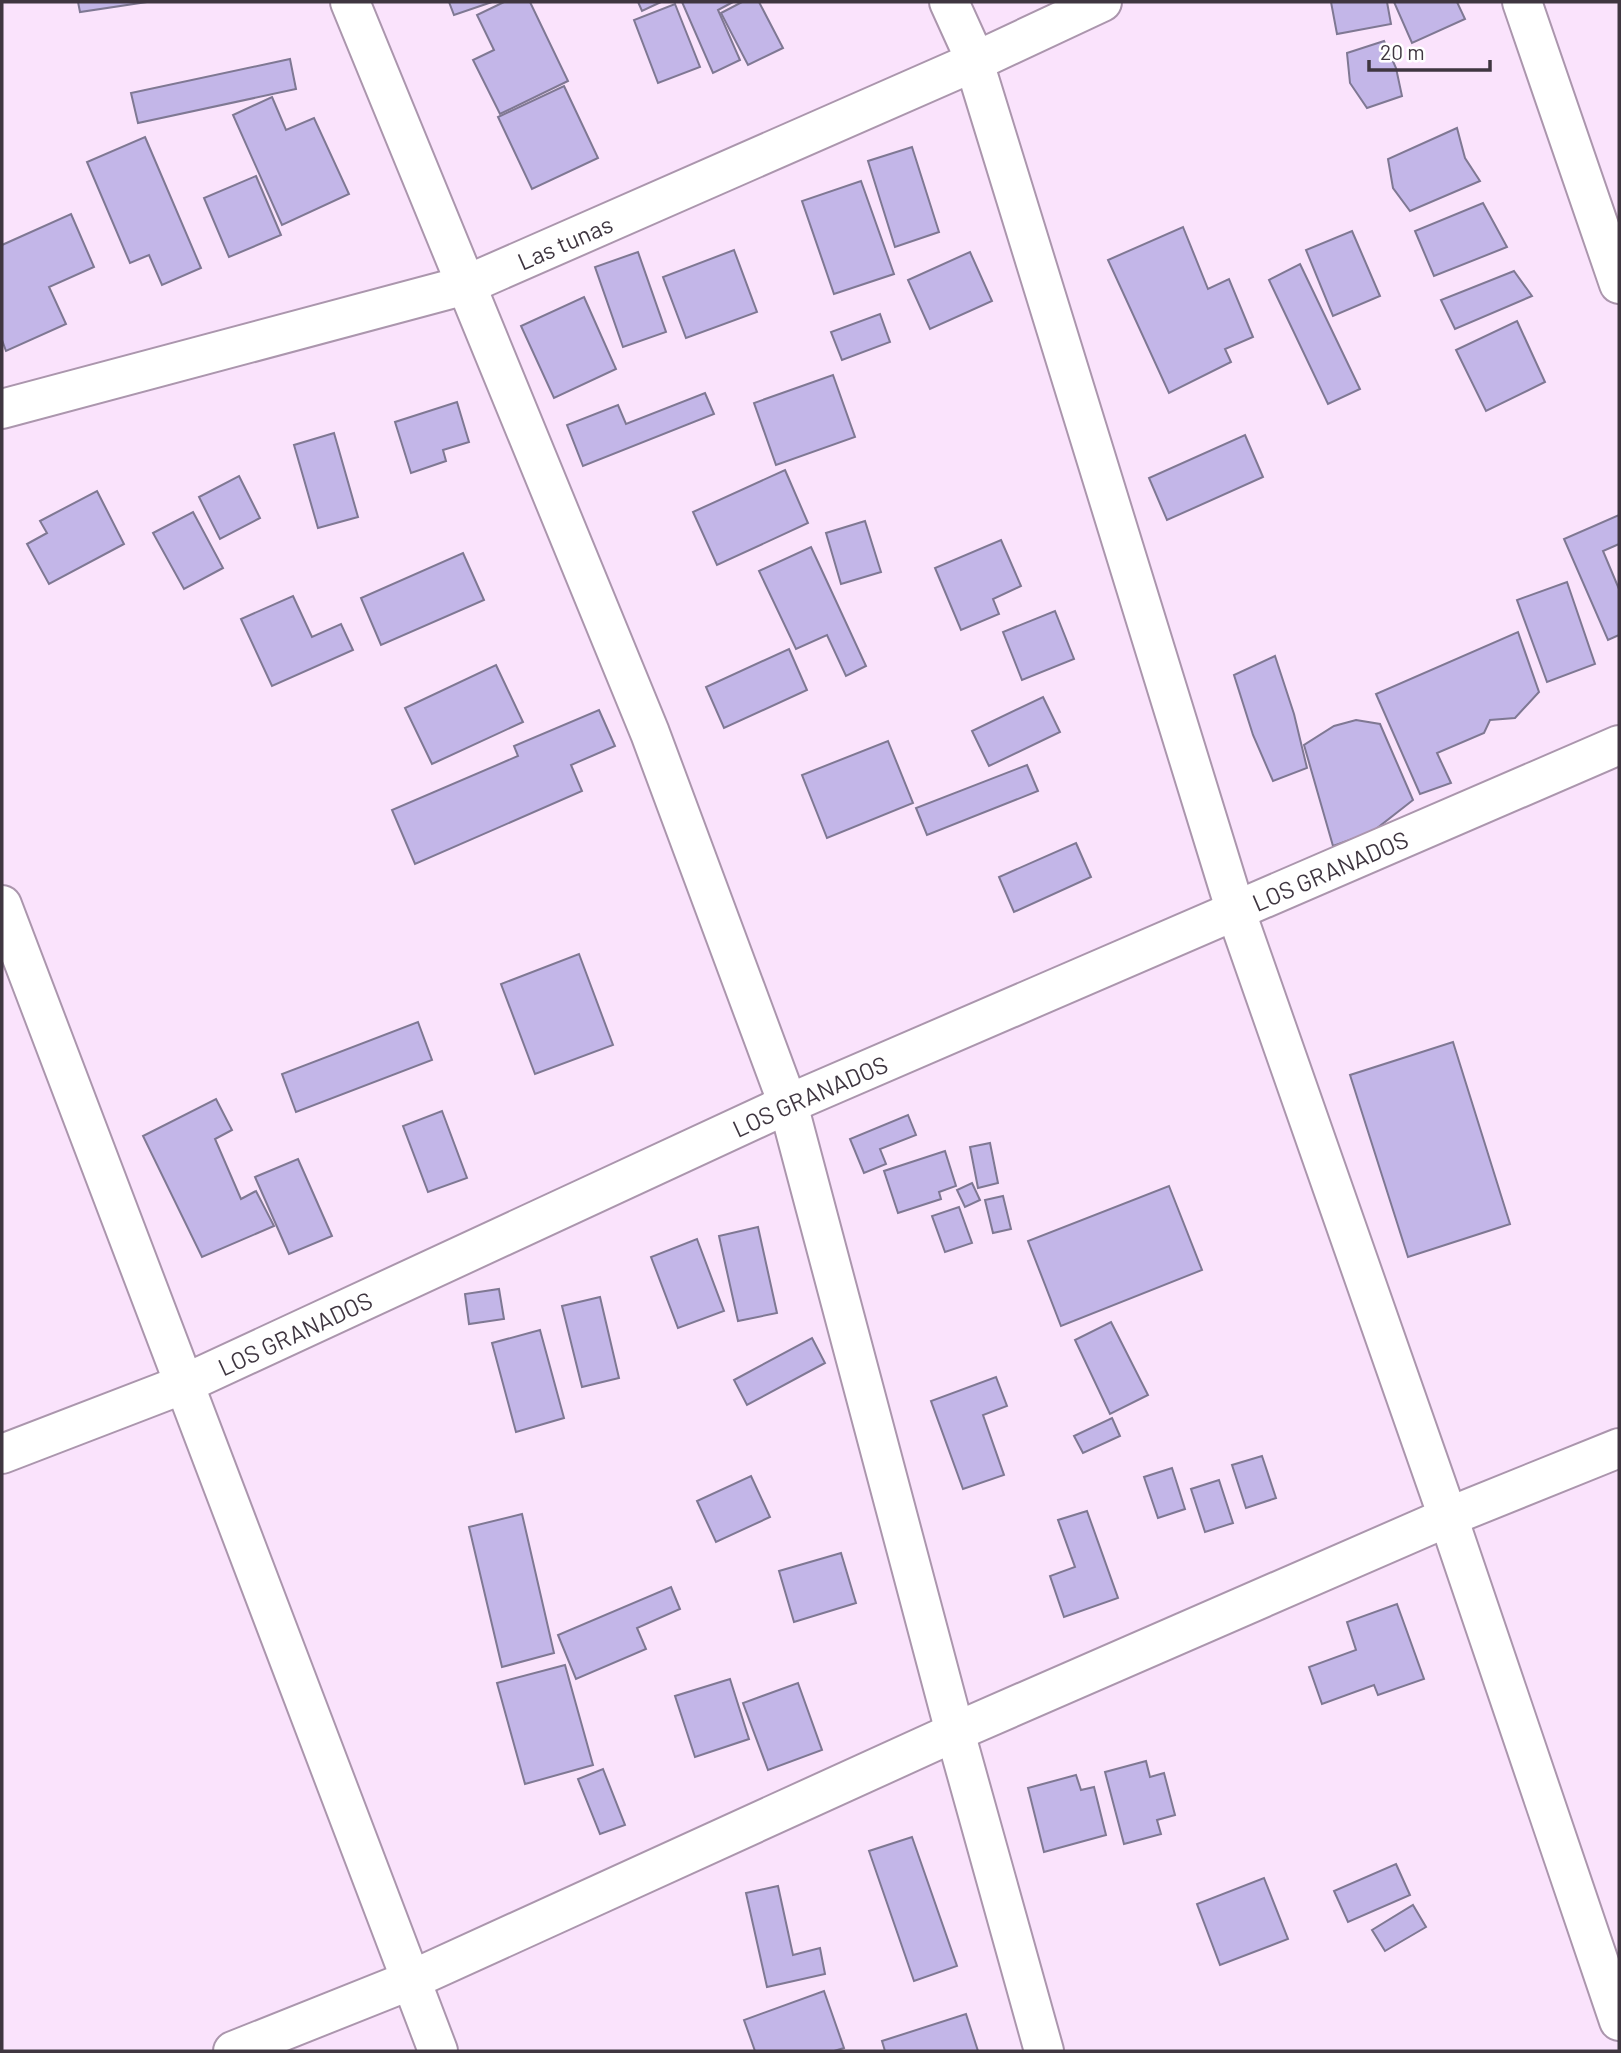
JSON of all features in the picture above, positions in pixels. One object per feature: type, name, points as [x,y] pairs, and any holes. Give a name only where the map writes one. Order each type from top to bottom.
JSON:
[{"type":"street","points":[[350,2],[650,733],[788,1104],[955,1732],[1044,2051]]},
{"type":"street","points":[[949,2],[974,62],[1236,912],[1448,1517],[1619,2021]]},
{"type":"street","name":"Las tunas","points":[[2,409],[467,285],[974,62],[1102,2]]},
{"type":"street","points":[[1522,2],[1619,285]]},
{"type":"street","name":"LOS GRANADOS","points":[[2,1454],[184,1384],[788,1104],[1619,745]]},
{"type":"street","points":[[2,905],[438,2051]]},
{"type":"street","points":[[233,2051],[411,1980],[955,1732],[1448,1517],[1619,1448]]},
{"type":"building","points":[[78,2],[147,2],[80,12]]},
{"type":"building","points":[[449,2],[492,2],[454,15]]},
{"type":"building","points":[[504,2],[530,2],[568,81],[500,114],[473,60],[494,50],[477,15]]},
{"type":"building","points":[[638,2],[661,2],[642,11]]},
{"type":"building","points":[[682,2],[733,2],[718,10],[740,60],[713,73]]},
{"type":"building","points":[[742,2],[759,2],[783,48],[748,65],[721,13]]},
{"type":"building","points":[[1331,2],[1387,2],[1391,24],[1337,34]]},
{"type":"building","points":[[1394,2],[1457,2],[1465,19],[1412,43]]},
{"type":"building","points":[[675,4],[700,67],[658,83],[634,20]]},
{"type":"building","points":[[1384,41],[1396,68],[1402,96],[1367,108],[1350,83],[1347,53]]},
{"type":"building","points":[[290,59],[296,89],[138,123],[131,93]]},
{"type":"building","points":[[564,86],[598,158],[532,189],[498,117]]},
{"type":"building","points":[[272,97],[286,130],[314,118],[349,194],[282,225],[233,115]]},
{"type":"building","points":[[1457,128],[1465,158],[1480,181],[1410,211],[1393,188],[1388,159]]},
{"type":"building","points":[[145,137],[201,268],[162,285],[149,255],[130,263],[87,162]]},
{"type":"building","points":[[912,147],[939,232],[895,247],[868,161]]},
{"type":"building","points":[[256,176],[281,235],[229,257],[204,198]]},
{"type":"building","points":[[861,181],[894,274],[834,294],[802,201]]},
{"type":"building","points":[[1483,203],[1507,247],[1434,276],[1415,231]]},
{"type":"building","points":[[71,214],[94,267],[49,287],[66,324],[6,351],[2,340],[2,245]]},
{"type":"building","points":[[1183,227],[1208,289],[1229,279],[1253,337],[1225,349],[1231,362],[1169,393],[1108,260]]},
{"type":"building","points":[[1352,231],[1380,296],[1333,316],[1306,250]]},
{"type":"building","points":[[734,250],[757,312],[686,338],[663,277]]},
{"type":"building","points":[[638,252],[666,332],[623,347],[595,267]]},
{"type":"building","points":[[970,252],[992,301],[930,329],[908,280]]},
{"type":"building","points":[[1300,264],[1360,389],[1328,404],[1269,280]]},
{"type":"building","points":[[1514,271],[1532,296],[1455,329],[1441,300]]},
{"type":"building","points":[[584,297],[616,369],[554,398],[521,326]]},
{"type":"building","points":[[880,314],[890,342],[842,360],[831,332]]},
{"type":"building","points":[[1517,321],[1545,382],[1486,411],[1456,350]]},
{"type":"building","points":[[833,375],[855,437],[776,465],[754,403]]},
{"type":"building","points":[[705,393],[714,414],[583,466],[567,425],[618,405],[626,424]]},
{"type":"building","points":[[457,402],[469,442],[443,450],[446,461],[411,473],[395,422]]},
{"type":"building","points":[[334,433],[358,517],[318,528],[294,445]]},
{"type":"building","points":[[1245,435],[1263,477],[1167,520],[1149,478]]},
{"type":"building","points":[[785,470],[808,523],[717,565],[693,512]]},
{"type":"building","points":[[239,476],[260,518],[220,539],[199,497]]},
{"type":"building","points":[[97,491],[124,544],[49,584],[27,544],[47,533],[40,521]]},
{"type":"building","points":[[193,512],[223,568],[184,589],[153,533]]},
{"type":"building","points":[[1619,515],[1619,544],[1603,551],[1619,589],[1619,635],[1608,640],[1564,539]]},
{"type":"building","points":[[865,521],[881,572],[841,584],[826,533]]},
{"type":"building","points":[[1001,540],[1021,586],[993,599],[999,614],[961,630],[935,568]]},
{"type":"building","points":[[811,547],[866,666],[846,676],[827,635],[796,649],[759,571]]},
{"type":"building","points":[[463,553],[484,600],[381,645],[361,598]]},
{"type":"building","points":[[1567,582],[1595,664],[1547,682],[1517,600]]},
{"type":"building","points":[[293,596],[312,637],[341,624],[353,650],[272,686],[241,619]]},
{"type":"building","points":[[1055,611],[1074,659],[1022,680],[1003,632]]},
{"type":"building","points":[[1518,632],[1539,692],[1515,718],[1490,720],[1484,733],[1437,753],[1451,783],[1420,794],[1376,694]]},
{"type":"building","points":[[789,649],[807,690],[724,728],[706,687]]},
{"type":"building","points":[[1275,656],[1294,714],[1307,768],[1273,781],[1253,735],[1234,675]]},
{"type":"building","points":[[496,665],[523,722],[432,764],[405,708]]},
{"type":"building","points":[[1043,697],[1060,732],[989,766],[972,731]]},
{"type":"building","points":[[599,710],[615,746],[571,765],[582,791],[415,864],[392,810],[518,756],[514,746]]},
{"type":"building","points":[[1356,720],[1380,724],[1413,800],[1372,832],[1333,846],[1304,745],[1334,726]]},
{"type":"building","points":[[888,741],[913,803],[827,838],[802,775]]},
{"type":"building","points":[[1027,765],[1038,791],[927,835],[916,808]]},
{"type":"building","points":[[1076,843],[1091,877],[1014,912],[999,877]]},
{"type":"building","points":[[579,954],[613,1045],[535,1074],[501,984]]},
{"type":"building","points":[[418,1022],[432,1060],[296,1112],[282,1074]]},
{"type":"building","points":[[1453,1042],[1510,1224],[1408,1257],[1350,1075]]},
{"type":"building","points":[[216,1099],[232,1130],[215,1139],[241,1199],[256,1191],[274,1226],[202,1257],[143,1136]]},
{"type":"building","points":[[442,1111],[467,1178],[428,1192],[403,1126]]},
{"type":"building","points":[[908,1115],[916,1135],[880,1149],[886,1164],[864,1173],[850,1139]]},
{"type":"building","points":[[990,1143],[998,1183],[978,1188],[970,1147]]},
{"type":"building","points":[[945,1151],[956,1186],[939,1192],[941,1199],[898,1213],[884,1171]]},
{"type":"building","points":[[298,1159],[332,1236],[289,1254],[255,1177]]},
{"type":"building","points":[[972,1183],[980,1200],[965,1207],[957,1190]]},
{"type":"building","points":[[1169,1186],[1202,1270],[1061,1326],[1028,1241]]},
{"type":"building","points":[[1003,1196],[1011,1229],[993,1233],[985,1200]]},
{"type":"building","points":[[959,1207],[972,1243],[945,1252],[932,1216]]},
{"type":"building","points":[[758,1227],[777,1313],[738,1321],[719,1236]]},
{"type":"building","points":[[697,1239],[724,1311],[678,1328],[651,1257]]},
{"type":"building","points":[[499,1289],[504,1319],[469,1324],[465,1294]]},
{"type":"building","points":[[600,1297],[619,1378],[582,1387],[562,1306]]},
{"type":"building","points":[[1111,1322],[1148,1395],[1110,1414],[1075,1340]]},
{"type":"building","points":[[540,1330],[564,1418],[516,1432],[492,1343]]},
{"type":"building","points":[[812,1338],[825,1363],[747,1405],[734,1380]]},
{"type":"building","points":[[996,1377],[1007,1406],[983,1415],[1004,1475],[963,1489],[931,1401]]},
{"type":"building","points":[[1112,1418],[1120,1436],[1083,1453],[1074,1436]]},
{"type":"building","points":[[1262,1456],[1276,1498],[1246,1508],[1232,1465]]},
{"type":"building","points":[[1172,1468],[1185,1509],[1158,1518],[1144,1477]]},
{"type":"building","points":[[751,1476],[770,1517],[716,1542],[697,1501]]},
{"type":"building","points":[[1219,1480],[1233,1523],[1205,1532],[1191,1489]]},
{"type":"building","points":[[1087,1511],[1118,1598],[1064,1617],[1050,1576],[1075,1567],[1058,1520]]},
{"type":"building","points":[[522,1514],[554,1653],[502,1667],[469,1527]]},
{"type":"building","points":[[841,1553],[856,1603],[794,1622],[779,1571]]},
{"type":"building","points":[[671,1587],[680,1609],[637,1628],[646,1649],[576,1679],[558,1635]]},
{"type":"building","points":[[1397,1604],[1424,1679],[1378,1695],[1374,1685],[1322,1704],[1309,1667],[1356,1650],[1347,1622]]},
{"type":"building","points":[[565,1665],[593,1765],[525,1784],[497,1683]]},
{"type":"building","points":[[730,1679],[749,1739],[695,1757],[675,1696]]},
{"type":"building","points":[[798,1683],[822,1750],[768,1770],[743,1703]]},
{"type":"building","points":[[1146,1761],[1150,1777],[1164,1773],[1175,1815],[1157,1820],[1161,1834],[1124,1844],[1105,1772]]},
{"type":"building","points":[[603,1769],[625,1825],[600,1834],[578,1779]]},
{"type":"building","points":[[1076,1775],[1081,1790],[1094,1787],[1106,1835],[1044,1852],[1028,1788]]},
{"type":"building","points":[[912,1837],[957,1966],[914,1981],[869,1851]]},
{"type":"building","points":[[1396,1864],[1410,1895],[1348,1922],[1334,1891]]},
{"type":"building","points":[[1264,1878],[1288,1939],[1220,1965],[1197,1904]]},
{"type":"building","points":[[778,1886],[793,1955],[820,1948],[825,1974],[767,1987],[746,1893]]},
{"type":"building","points":[[1413,1905],[1426,1927],[1385,1951],[1372,1930]]},
{"type":"building","points":[[824,1991],[844,2048],[834,2051],[755,2051],[744,2020]]},
{"type":"building","points":[[966,2014],[978,2051],[885,2051],[882,2041]]}]
